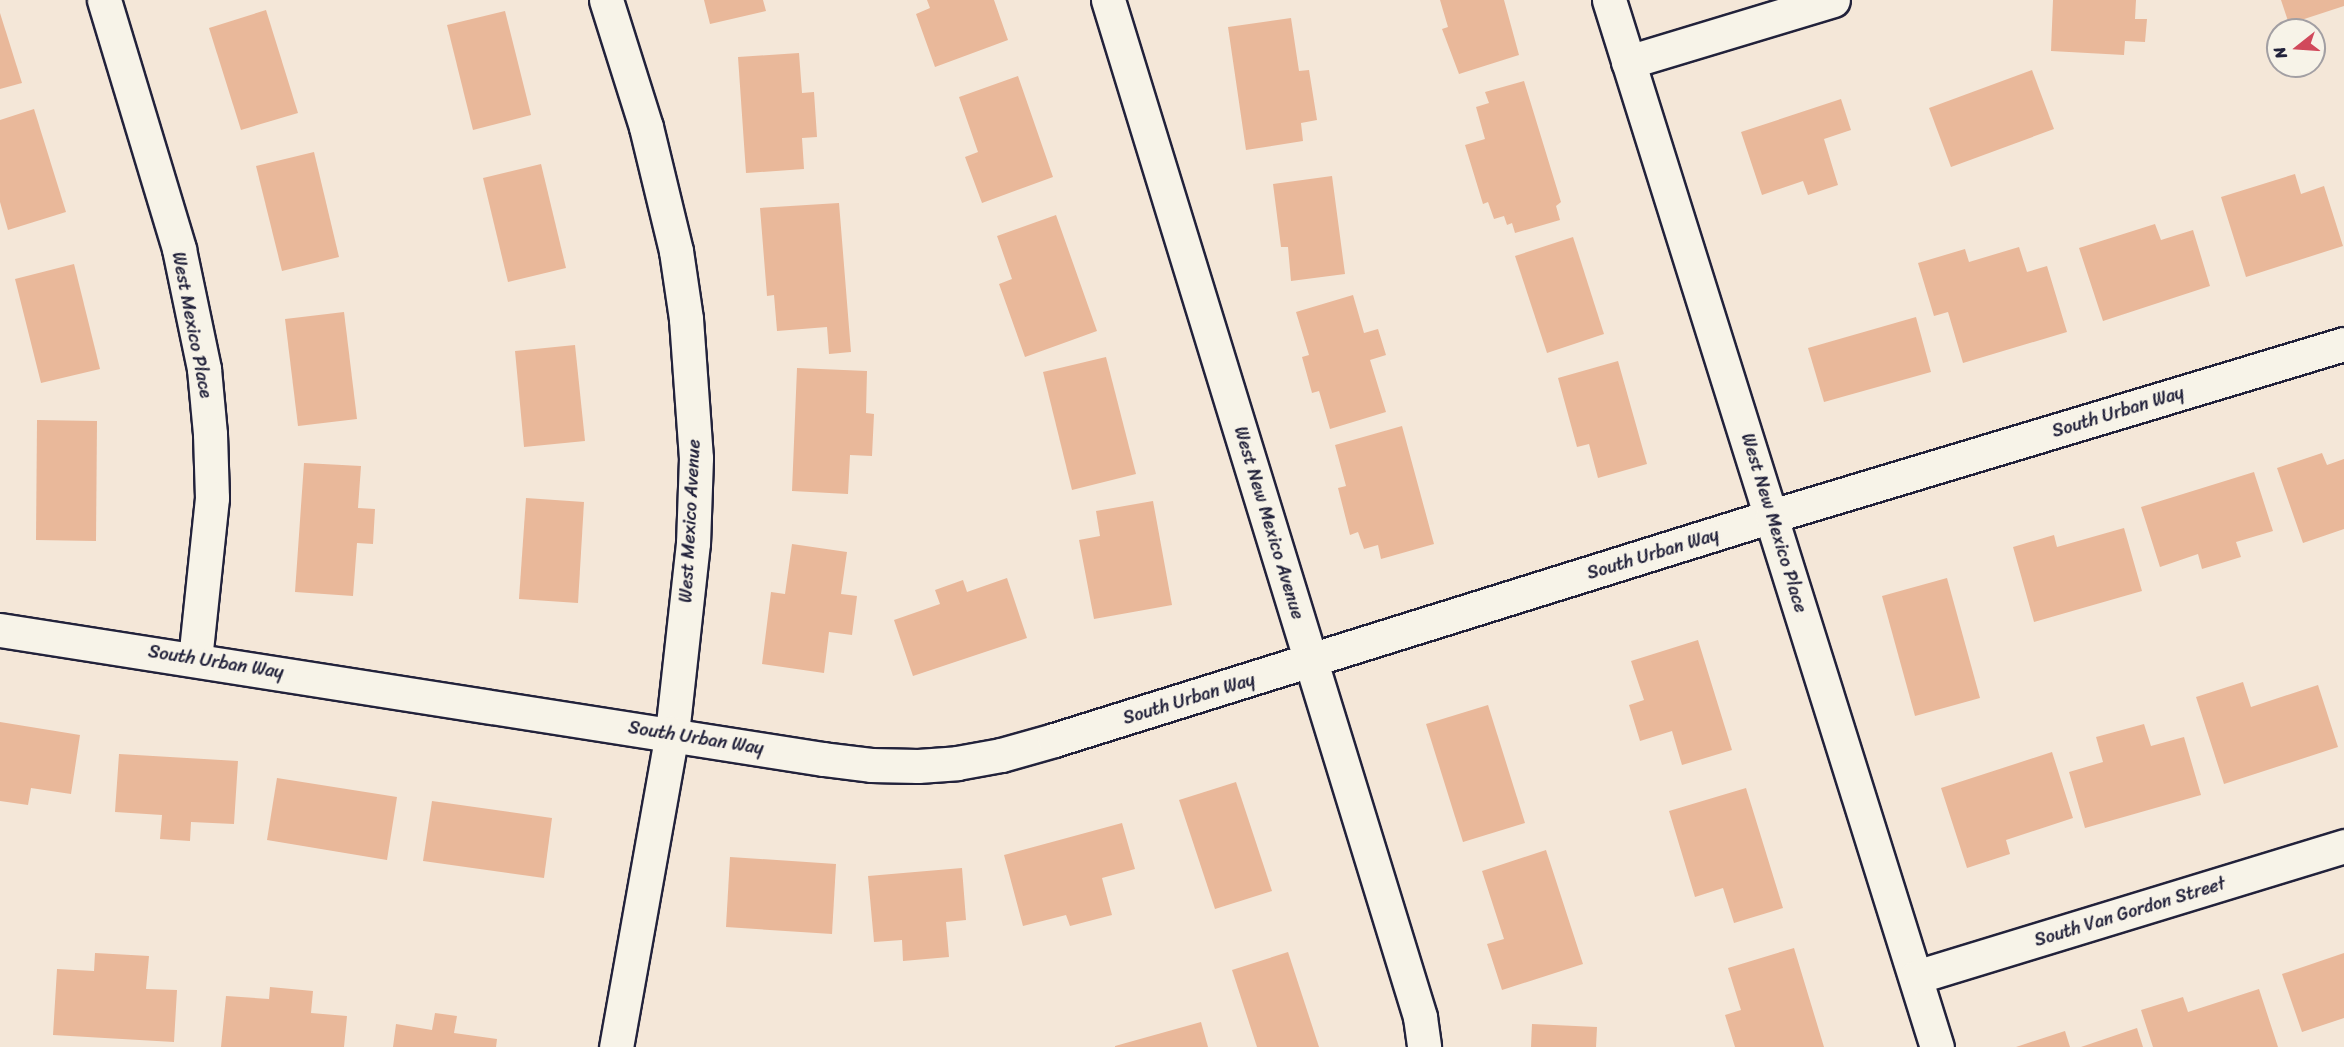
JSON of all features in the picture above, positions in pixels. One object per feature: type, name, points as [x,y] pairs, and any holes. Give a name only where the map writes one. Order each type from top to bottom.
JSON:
[{"type":"street","name":"West Mexico Place","points":[[104,0],[179,249],[204,369],[210,434],[212,498],[195,659]]},
{"type":"street","name":"West Mexico Avenue","points":[[606,0],[646,127],[676,251],[686,319],[696,458],[693,543],[672,733],[616,1047]]},
{"type":"street","name":"West New Mexico Avenue","points":[[1108,0],[1420,1017],[1424,1047]]},
{"type":"street","name":"West New Mexico Place","points":[[1609,0],[1937,1047]]},
{"type":"street","points":[[1628,62],[1833,0]]},
{"type":"street","name":"South Urban Way","points":[[0,630],[871,765],[918,766],[957,763],[1054,740],[1772,516],[2344,344]]},
{"type":"street","name":"South Van Gordon Street","points":[[1916,977],[2344,846]]},
{"type":"building","points":[[704,0],[763,0],[766,11],[710,24]]},
{"type":"building","points":[[927,0],[994,0],[1008,40],[935,67],[916,14],[930,8]]},
{"type":"building","points":[[1440,0],[1504,0],[1519,55],[1459,74],[1442,29],[1448,27]]},
{"type":"building","points":[[2053,0],[2136,0],[2135,19],[2147,19],[2145,42],[2125,41],[2124,55],[2051,51]]},
{"type":"building","points":[[2281,0],[2344,0],[2344,6],[2307,18],[2287,18]]},
{"type":"building","points":[[266,10],[298,113],[241,130],[209,28]]},
{"type":"building","points":[[505,11],[531,115],[473,130],[447,25]]},
{"type":"building","points":[[0,13],[22,83],[0,89]]},
{"type":"building","points":[[1291,18],[1299,71],[1309,70],[1317,120],[1301,123],[1303,141],[1246,150],[1228,27]]},
{"type":"building","points":[[799,53],[802,93],[814,92],[817,137],[802,138],[804,169],[746,173],[738,57]]},
{"type":"building","points":[[2032,70],[2054,129],[1951,167],[1929,108]]},
{"type":"building","points":[[1018,76],[1053,177],[982,203],[965,157],[978,152],[959,97]]},
{"type":"building","points":[[1524,81],[1561,202],[1556,206],[1560,220],[1515,233],[1512,223],[1507,225],[1504,216],[1494,219],[1488,202],[1483,204],[1465,145],[1485,139],[1476,107],[1489,103],[1485,92]]},
{"type":"building","points":[[1841,99],[1851,130],[1824,139],[1838,185],[1808,195],[1803,181],[1762,195],[1741,132]]},
{"type":"building","points":[[34,109],[66,212],[8,230],[0,202],[0,120]]},
{"type":"building","points":[[314,152],[339,257],[282,271],[256,166]]},
{"type":"building","points":[[541,164],[566,268],[508,282],[483,178]]},
{"type":"building","points":[[2295,174],[2301,194],[2324,186],[2343,246],[2246,277],[2221,197]]},
{"type":"building","points":[[1332,176],[1345,274],[1291,281],[1288,247],[1281,247],[1273,184]]},
{"type":"building","points":[[839,203],[851,352],[829,354],[827,327],[777,331],[774,295],[767,296],[760,208]]},
{"type":"building","points":[[1056,215],[1097,331],[1025,357],[999,284],[1012,279],[997,236]]},
{"type":"building","points":[[2155,224],[2161,240],[2193,230],[2210,286],[2103,321],[2079,248]]},
{"type":"building","points":[[1573,237],[1604,334],[1547,353],[1515,256]]},
{"type":"building","points":[[2019,247],[2027,272],[2047,266],[2067,332],[1963,363],[1948,312],[1934,316],[1918,263],[1965,249],[1969,262]]},
{"type":"building","points":[[74,264],[100,369],[41,383],[15,279]]},
{"type":"building","points":[[1353,295],[1364,333],[1378,329],[1386,355],[1370,360],[1386,412],[1330,429],[1319,391],[1312,393],[1302,357],[1309,355],[1296,312]]},
{"type":"building","points":[[344,312],[357,419],[298,426],[285,319]]},
{"type":"building","points":[[1916,317],[1931,372],[1824,402],[1808,348]]},
{"type":"building","points":[[575,345],[585,441],[524,447],[515,351]]},
{"type":"building","points":[[1106,357],[1136,474],[1072,490],[1043,372]]},
{"type":"building","points":[[1618,361],[1647,464],[1598,478],[1589,444],[1577,447],[1558,378]]},
{"type":"building","points":[[797,368],[867,371],[866,413],[874,414],[872,456],[850,455],[848,494],[792,491]]},
{"type":"building","points":[[37,420],[97,421],[96,541],[36,540]]},
{"type":"building","points":[[1402,426],[1434,544],[1381,559],[1378,545],[1364,549],[1358,532],[1350,535],[1338,488],[1346,486],[1335,445]]},
{"type":"building","points":[[2322,453],[2327,465],[2344,459],[2344,529],[2303,543],[2277,468]]},
{"type":"building","points":[[304,463],[361,466],[358,508],[375,509],[373,544],[357,543],[353,596],[295,592]]},
{"type":"building","points":[[2254,472],[2273,531],[2236,542],[2241,557],[2202,569],[2198,554],[2160,567],[2141,507]]},
{"type":"building","points":[[526,498],[584,502],[578,603],[519,599]]},
{"type":"building","points":[[1153,501],[1172,605],[1094,619],[1079,540],[1100,536],[1096,511]]},
{"type":"building","points":[[2124,528],[2142,591],[2034,622],[2013,547],[2054,535],[2057,547]]},
{"type":"building","points":[[792,544],[847,552],[841,594],[857,596],[852,635],[829,632],[824,673],[762,664],[771,592],[785,594]]},
{"type":"building","points":[[1007,578],[1027,638],[913,676],[894,620],[940,604],[935,590],[963,580],[967,592]]},
{"type":"building","points":[[1947,578],[1980,698],[1915,716],[1882,596]]},
{"type":"building","points":[[1698,640],[1732,750],[1682,765],[1672,731],[1640,741],[1629,705],[1644,700],[1631,661]]},
{"type":"building","points":[[2243,682],[2251,707],[2318,685],[2338,747],[2224,784],[2196,697]]},
{"type":"building","points":[[1488,705],[1525,823],[1463,842],[1426,724]]},
{"type":"building","points":[[0,722],[80,735],[71,794],[31,788],[28,805],[0,801]]},
{"type":"building","points":[[2144,724],[2151,746],[2184,737],[2201,795],[2085,828],[2069,772],[2103,762],[2096,737]]},
{"type":"building","points":[[2052,752],[2073,818],[2006,840],[2010,854],[1967,868],[1941,788]]},
{"type":"building","points":[[119,754],[238,761],[234,824],[191,822],[190,841],[160,839],[162,815],[115,812]]},
{"type":"building","points":[[277,778],[397,797],[387,860],[267,840]]},
{"type":"building","points":[[1236,782],[1272,891],[1215,909],[1179,800]]},
{"type":"building","points":[[1746,788],[1783,908],[1734,923],[1723,888],[1695,897],[1669,811]]},
{"type":"building","points":[[432,801],[552,818],[544,878],[423,861]]},
{"type":"building","points":[[1122,823],[1135,869],[1102,878],[1112,915],[1070,926],[1066,915],[1023,926],[1004,855]]},
{"type":"building","points":[[1546,850],[1583,964],[1502,990],[1487,944],[1504,939],[1482,871]]},
{"type":"building","points":[[730,857],[836,864],[832,934],[726,927]]},
{"type":"building","points":[[962,868],[966,920],[946,922],[949,957],[903,961],[902,940],[874,942],[868,876]]},
{"type":"building","points":[[1794,948],[1824,1047],[1735,1047],[1725,1015],[1741,1010],[1728,968]]},
{"type":"building","points":[[1288,952],[1319,1047],[1257,1047],[1232,970]]},
{"type":"building","points":[[95,953],[149,956],[146,989],[177,990],[174,1042],[53,1035],[57,969],[94,971]]},
{"type":"building","points":[[2344,953],[2344,1018],[2302,1032],[2282,974]]},
{"type":"building","points":[[270,987],[313,991],[311,1013],[347,1016],[344,1047],[221,1047],[226,996],[269,999]]},
{"type":"building","points":[[2259,989],[2278,1047],[2153,1047],[2141,1010],[2183,997],[2188,1012]]},
{"type":"building","points":[[435,1013],[457,1016],[454,1033],[497,1039],[496,1047],[393,1047],[396,1024],[432,1030]]},
{"type":"building","points":[[1201,1022],[1208,1047],[1115,1047],[1115,1046]]},
{"type":"building","points":[[1532,1024],[1597,1027],[1596,1047],[1531,1047]]},
{"type":"building","points":[[2137,1028],[2143,1047],[2081,1047]]},
{"type":"building","points":[[2065,1031],[2070,1047],[2016,1047]]}]
